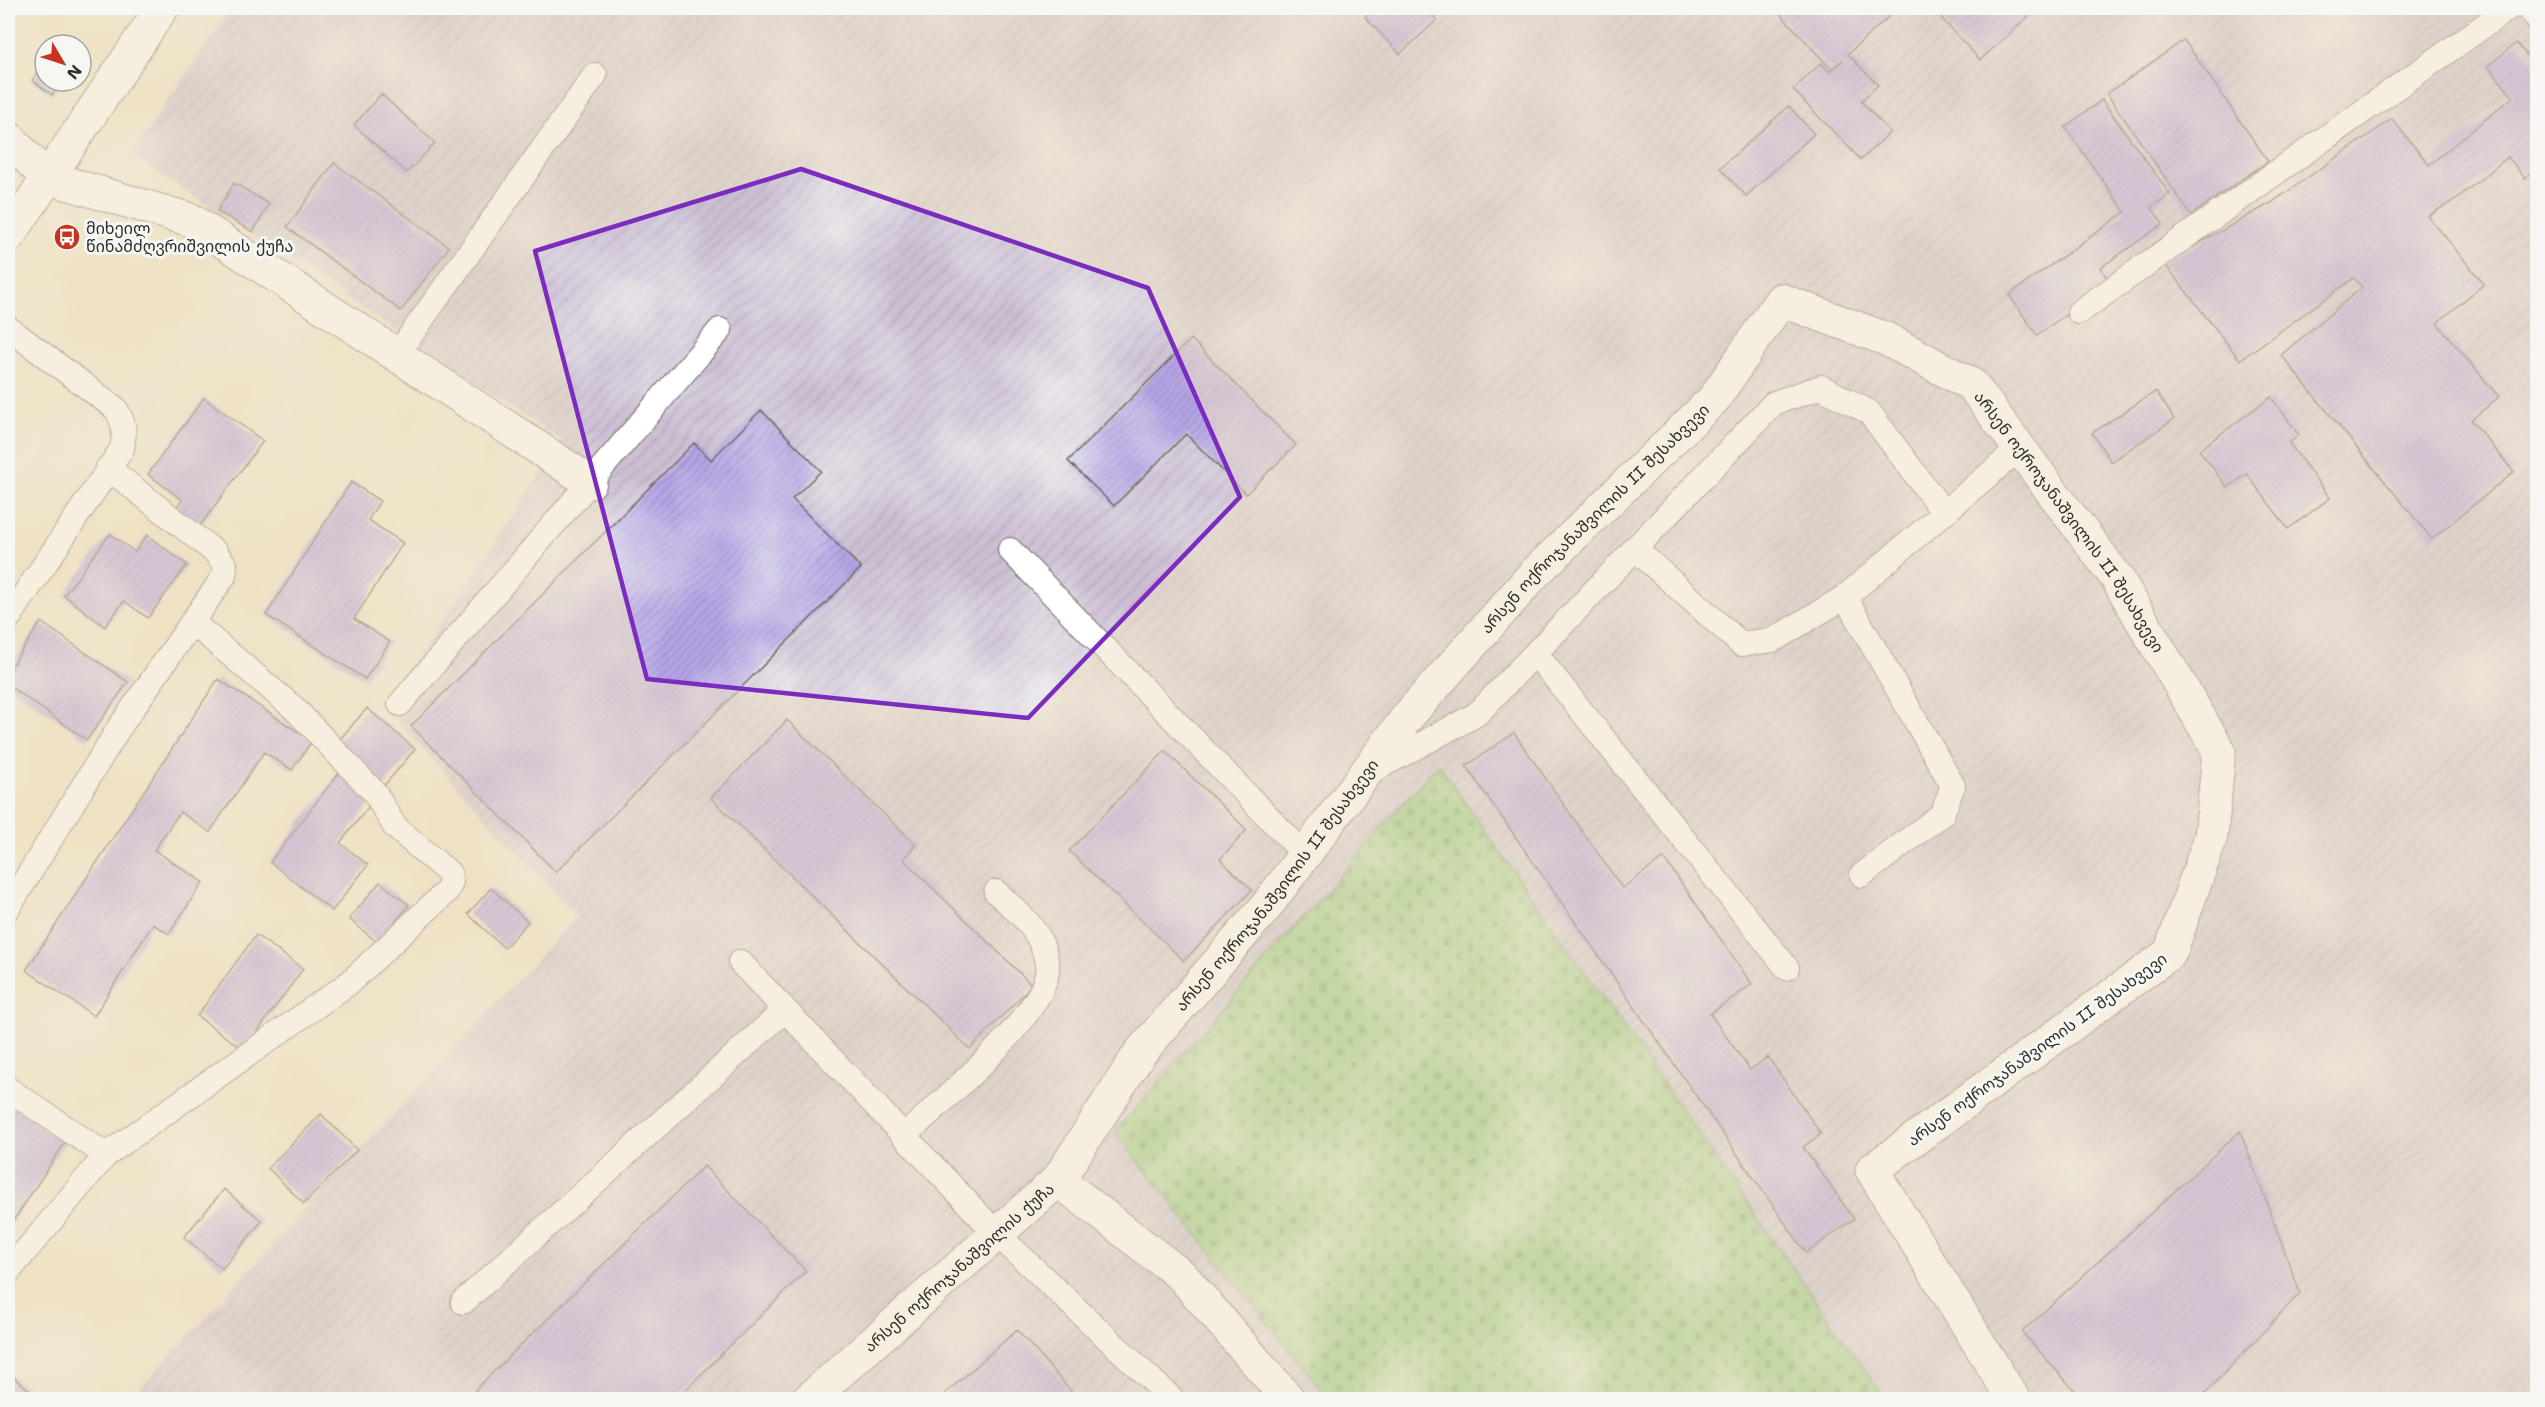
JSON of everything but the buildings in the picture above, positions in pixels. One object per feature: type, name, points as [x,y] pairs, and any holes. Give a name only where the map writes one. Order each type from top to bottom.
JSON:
[{"type":"main road","points":[[8,237],[45,177],[162,8]]},
{"type":"main road","points":[[8,137],[45,177],[191,220],[590,482]]},
{"type":"main road","name":"არსენ ოქროჯანაშვილის II შესახვევი","points":[[1058,1180],[1140,1053],[1265,908],[1408,716],[1536,572],[1714,399],[1781,300],[1886,339],[1972,385],[2117,578],[2219,751],[2211,837],[2170,953],[1872,1170],[2014,1400]]},
{"type":"main road","name":"არსენ ოქროჯანაშვილის ქუჩა","points":[[808,1400],[1058,1180],[1182,1276],[1289,1400]]},
{"type":"lane","points":[[2079,312],[2509,8]]},
{"type":"lane","points":[[2528,8],[2538,19]]},
{"type":"lane","points":[[396,356],[595,75]]},
{"type":"lane","points":[[8,328],[115,408],[123,418],[125,432],[122,449],[8,618]]},
{"type":"lane","points":[[400,704],[720,330]]},
{"type":"lane","points":[[1362,776],[1477,714],[1774,402],[1821,387],[1869,412],[1944,513]]},
{"type":"lane","points":[[1634,548],[1741,644],[1773,640],[1845,597],[2020,448]]},
{"type":"lane","points":[[8,908],[119,728],[224,576],[225,565],[215,552],[108,468]]},
{"type":"lane","points":[[1010,550],[1304,854]]},
{"type":"lane","points":[[1845,597],[1953,786],[1942,814],[1862,875]]},
{"type":"lane","points":[[8,1272],[106,1155],[349,983],[447,891],[451,882],[449,873],[395,827],[375,793],[296,709],[193,623]]},
{"type":"lane","points":[[1535,653],[1787,968]]},
{"type":"lane","points":[[904,1136],[1018,1026],[1047,983],[1048,965],[1042,943],[1031,924],[996,892]]},
{"type":"lane","points":[[740,962],[997,1234],[1173,1400]]},
{"type":"lane","points":[[463,1302],[785,1010]]},
{"type":"lane","points":[[8,1089],[106,1155]]},
{"type":"highlighted area","points":[[801,169],[1148,288],[1240,497],[1028,718],[647,679],[535,251]]},
{"type":"shaded area","points":[[232,8],[2537,8],[2537,1399],[129,1400],[577,916],[384,707],[563,442],[131,155]]},
{"type":"green space","points":[[1438,764],[1885,1399],[1329,1399],[1115,1132]]},
{"type":"place","name":"მიხეილ წინამძღვრიშვილის ქუჩა","points":[[67,237]]}]
